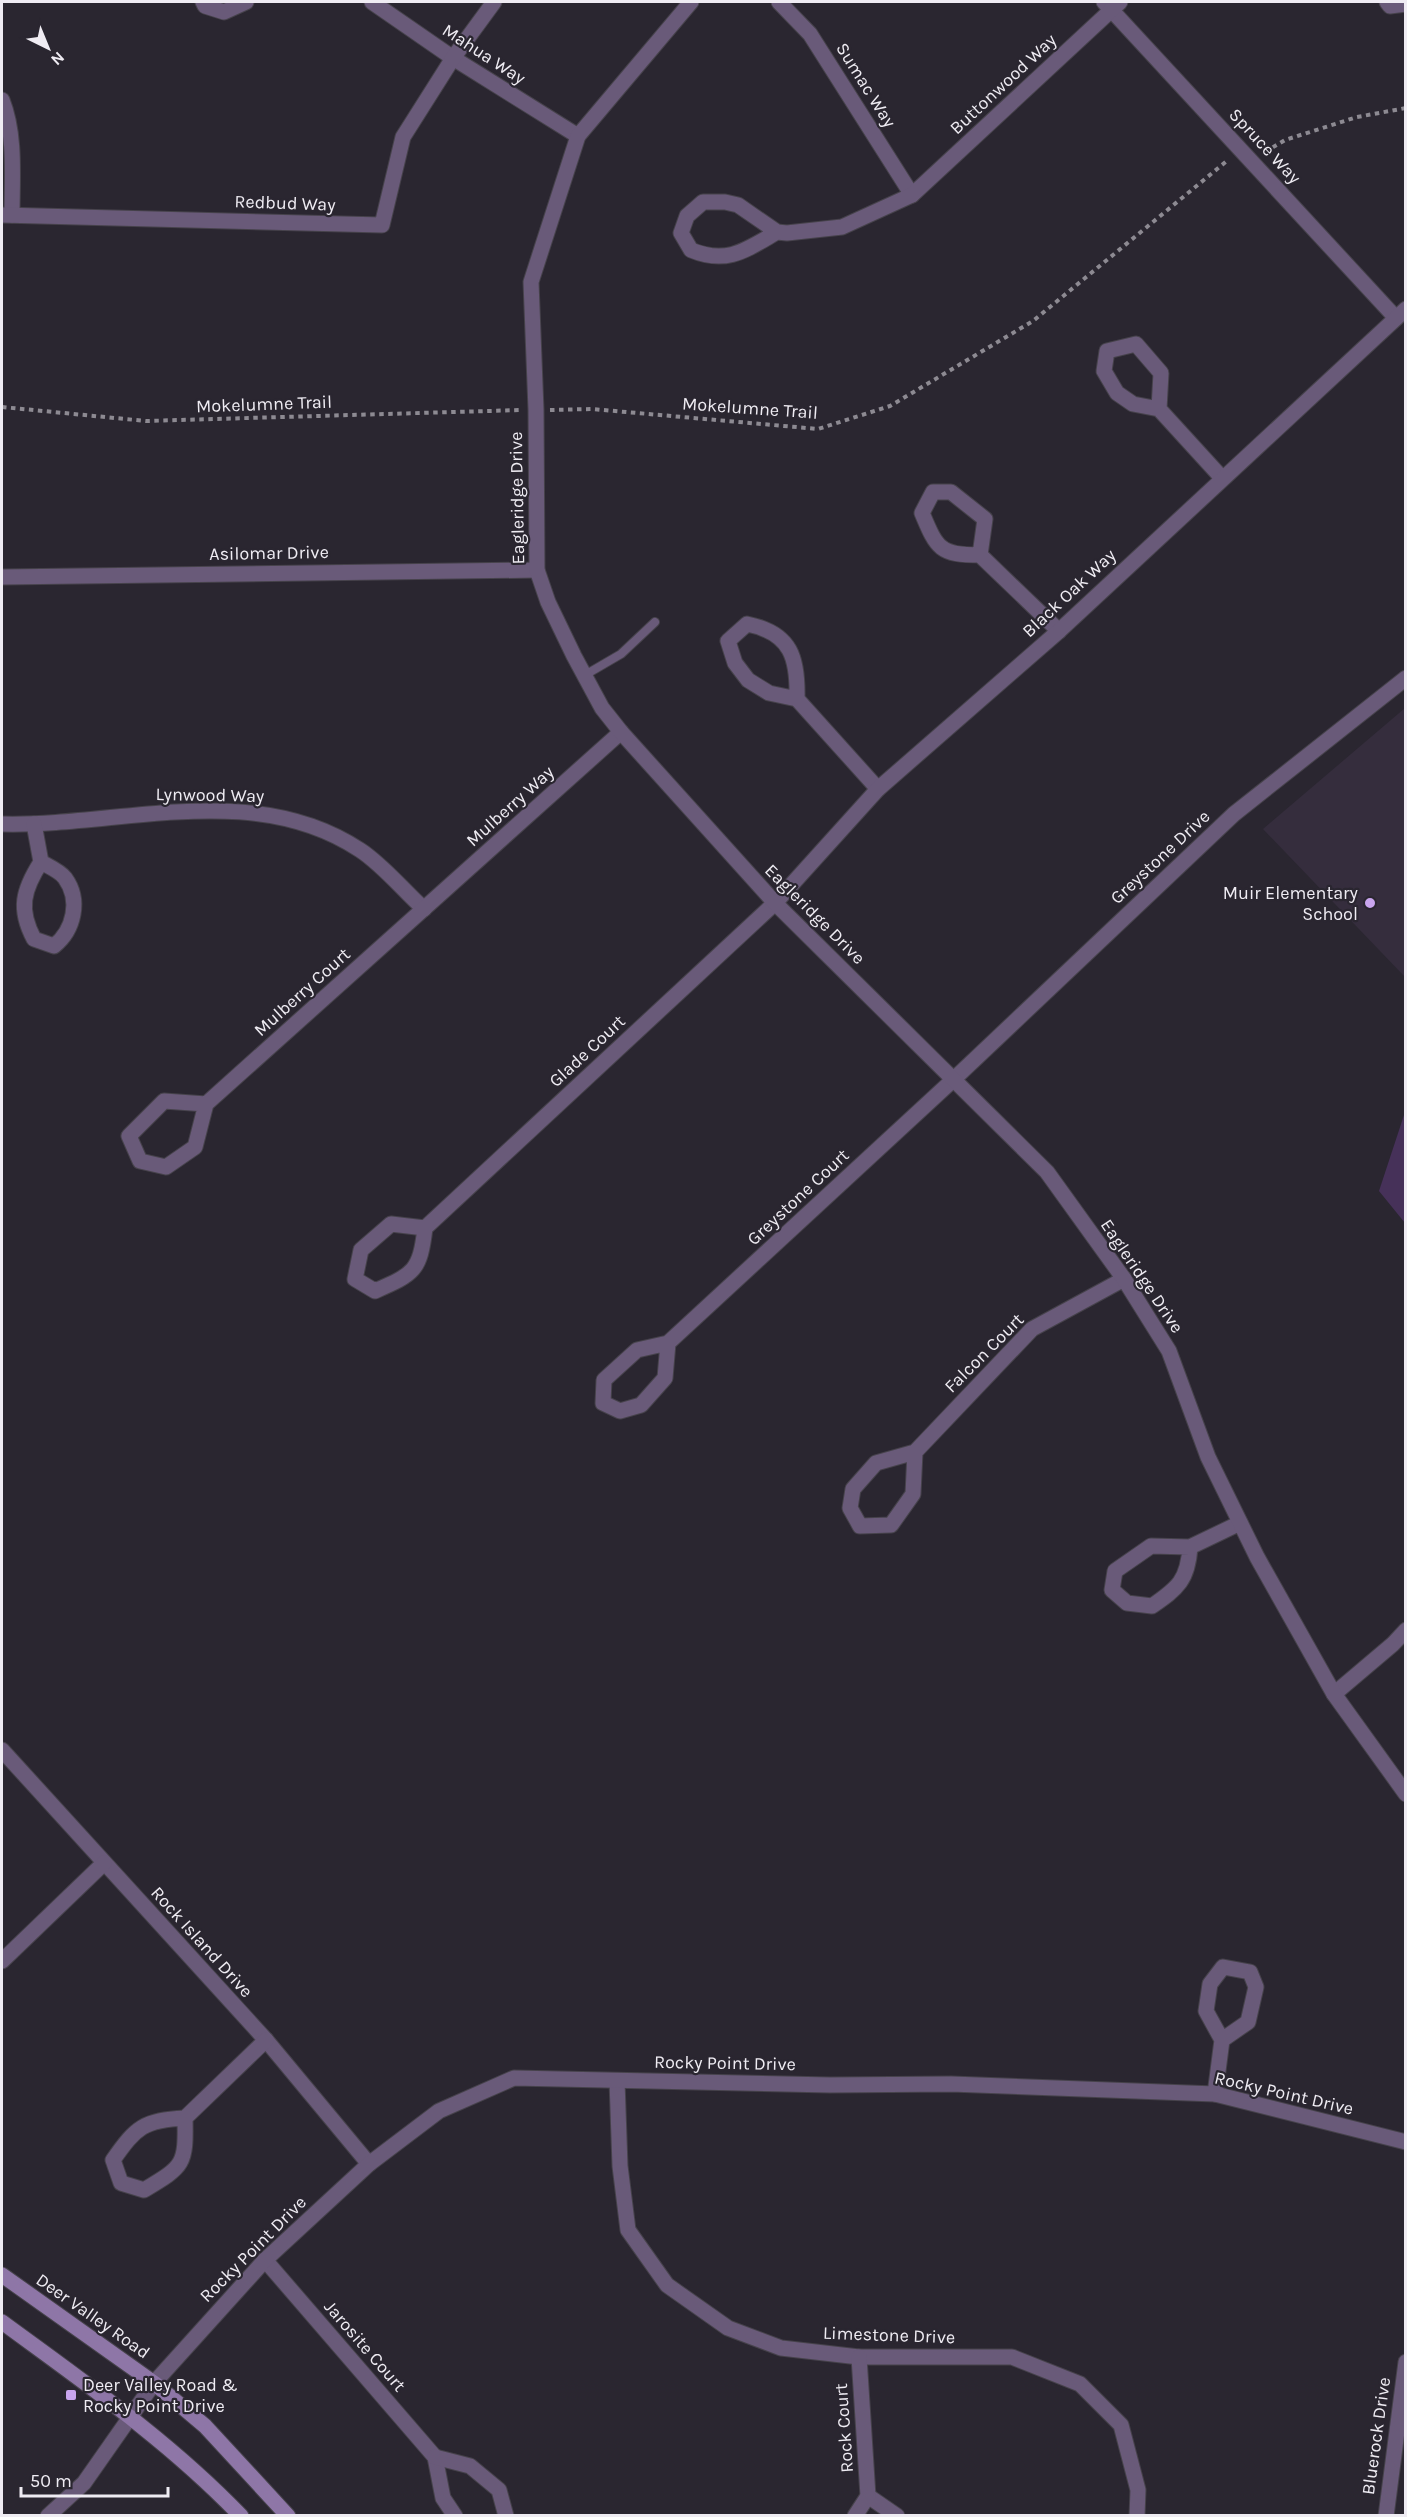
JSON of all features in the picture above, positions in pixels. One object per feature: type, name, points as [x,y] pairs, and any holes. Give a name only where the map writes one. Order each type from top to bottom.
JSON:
[{"type":"main road","name":"Deer Valley Road","points":[[2,2275],[154,2382],[205,2426],[288,2516]]},
{"type":"main road","points":[[2,2322],[131,2416],[207,2480],[241,2516]]},
{"type":"street","points":[[203,2],[205,6],[224,12],[246,2]]},
{"type":"street","name":"Mahua Way","points":[[372,2],[453,58],[578,136]]},
{"type":"street","points":[[453,58],[494,2]]},
{"type":"street","name":"Eagleridge Drive","points":[[691,2],[578,136],[531,282],[536,410],[537,570],[548,602],[602,708],[621,732],[775,903],[1047,1172],[1124,1279],[1169,1352],[1208,1457],[1240,1523],[1334,1694],[1406,1794]]},
{"type":"street","name":"Sumac Way","points":[[779,2],[810,34],[912,195]]},
{"type":"street","points":[[1387,2],[1390,6],[1406,4]]},
{"type":"street","name":"Buttonwood Way","points":[[777,232],[842,227],[912,195],[1112,4]]},
{"type":"street","name":"Spruce Way","points":[[1112,4],[1246,155],[1401,313]]},
{"type":"street","name":"Redbud Way","points":[[7,215],[382,225],[403,137],[453,58]]},
{"type":"street","points":[[2,100],[7,114],[12,164],[7,215]]},
{"type":"street","points":[[703,202],[725,202],[738,206],[777,232],[740,253],[716,258],[691,250],[681,233],[682,225],[694,208],[703,202]]},
{"type":"street","name":"Black Oak Way","points":[[775,903],[878,789],[1059,631],[1401,313]]},
{"type":"street","points":[[1160,409],[1161,373],[1136,344],[1107,351],[1104,371],[1117,393],[1133,404],[1160,409],[1222,478]]},
{"type":"street","points":[[981,555],[985,519],[951,492],[933,492],[922,513],[933,541],[953,555],[981,555],[1059,631]]},
{"type":"street","name":"Asilomar Drive","points":[[2,577],[537,570]]},
{"type":"street","points":[[797,699],[798,670],[788,645],[760,626],[747,624],[728,641],[735,663],[748,680],[769,693],[797,699],[878,789]]},
{"type":"street","name":"Greystone Drive","points":[[954,1079],[1234,814],[1406,678]]},
{"type":"street","name":"Mulberry Way","points":[[424,909],[621,732]]},
{"type":"street","name":"Lynwood Way","points":[[2,824],[34,824],[194,811],[270,815],[323,829],[362,851],[424,909]]},
{"type":"street","points":[[34,824],[41,862],[26,884],[23,919],[34,939],[54,945],[67,936],[75,912],[70,888],[64,876],[41,862]]},
{"type":"street","name":"Glade Court","points":[[425,1228],[775,903]]},
{"type":"street","name":"Mulberry Court","points":[[206,1104],[424,909]]},
{"type":"street","name":"Greystone Court","points":[[668,1343],[664,1378],[641,1405],[620,1411],[603,1403],[604,1380],[637,1350],[668,1343],[954,1079]]},
{"type":"street","points":[[164,1101],[206,1104],[195,1147],[166,1167],[141,1161],[129,1136],[164,1101]]},
{"type":"street","points":[[391,1224],[425,1228],[421,1258],[404,1279],[375,1291],[355,1279],[361,1250],[391,1224]]},
{"type":"street","name":"Falcon Court","points":[[915,1452],[1032,1329],[1124,1279]]},
{"type":"street","points":[[915,1452],[913,1494],[891,1525],[860,1526],[850,1508],[853,1489],[876,1463],[915,1452]]},
{"type":"street","points":[[1190,1547],[1189,1570],[1174,1590],[1152,1606],[1128,1603],[1112,1590],[1115,1571],[1151,1546],[1190,1547],[1240,1523]]},
{"type":"street","points":[[1334,1694],[1393,1644],[1406,1630]]},
{"type":"street","name":"Rock Island Drive","points":[[2,1750],[266,2040],[369,2164]]},
{"type":"street","points":[[2,1961],[104,1863]]},
{"type":"street","points":[[1215,2094],[1222,2040],[1206,2011],[1210,1984],[1223,1967],[1250,1972],[1256,1988],[1248,2022],[1222,2040]]},
{"type":"street","points":[[185,2118],[186,2154],[174,2172],[144,2190],[121,2183],[112,2160],[130,2136],[154,2119],[185,2118],[266,2040]]},
{"type":"street","name":"Rocky Point Drive","points":[[48,2516],[84,2483],[154,2382],[266,2260],[369,2164],[439,2111],[514,2078],[951,2084],[1215,2094],[1406,2142]]},
{"type":"street","name":"Limestone Drive","points":[[617,2081],[620,2166],[628,2230],[668,2285],[729,2328],[781,2348],[859,2357],[1012,2357],[1080,2384],[1121,2425],[1138,2490],[1137,2516]]},
{"type":"street","name":"Jarosite Court","points":[[266,2260],[435,2457],[443,2498],[455,2516]]},
{"type":"street","name":"Rock Court","points":[[855,2516],[868,2496],[859,2357]]},
{"type":"street","name":"Bluerock Drive","points":[[1386,2516],[1406,2362]]},
{"type":"street","points":[[435,2457],[470,2466],[492,2484],[499,2490],[506,2516]]},
{"type":"street","name":"Rock Court","points":[[868,2496],[897,2516]]},
{"type":"lane","points":[[585,675],[621,654],[655,622]]},
{"type":"path","name":"Mokelumne Trail","points":[[2,407],[146,421],[592,409],[818,429],[890,406],[1033,321],[1228,160],[1267,151],[1285,140],[1357,117],[1406,108]]},
{"type":"shaded area","name":"Muir Elementary School","points":[[1405,708],[1405,977],[1263,829]]},
{"type":"shaded area","points":[[1405,1112],[1406,1223],[1379,1191]]},
{"type":"place","name":"Muir Elementary School","points":[[1370,903]]},
{"type":"place","name":"Deer Valley Road & Rocky Point Drive","points":[[71,2395]]}]
